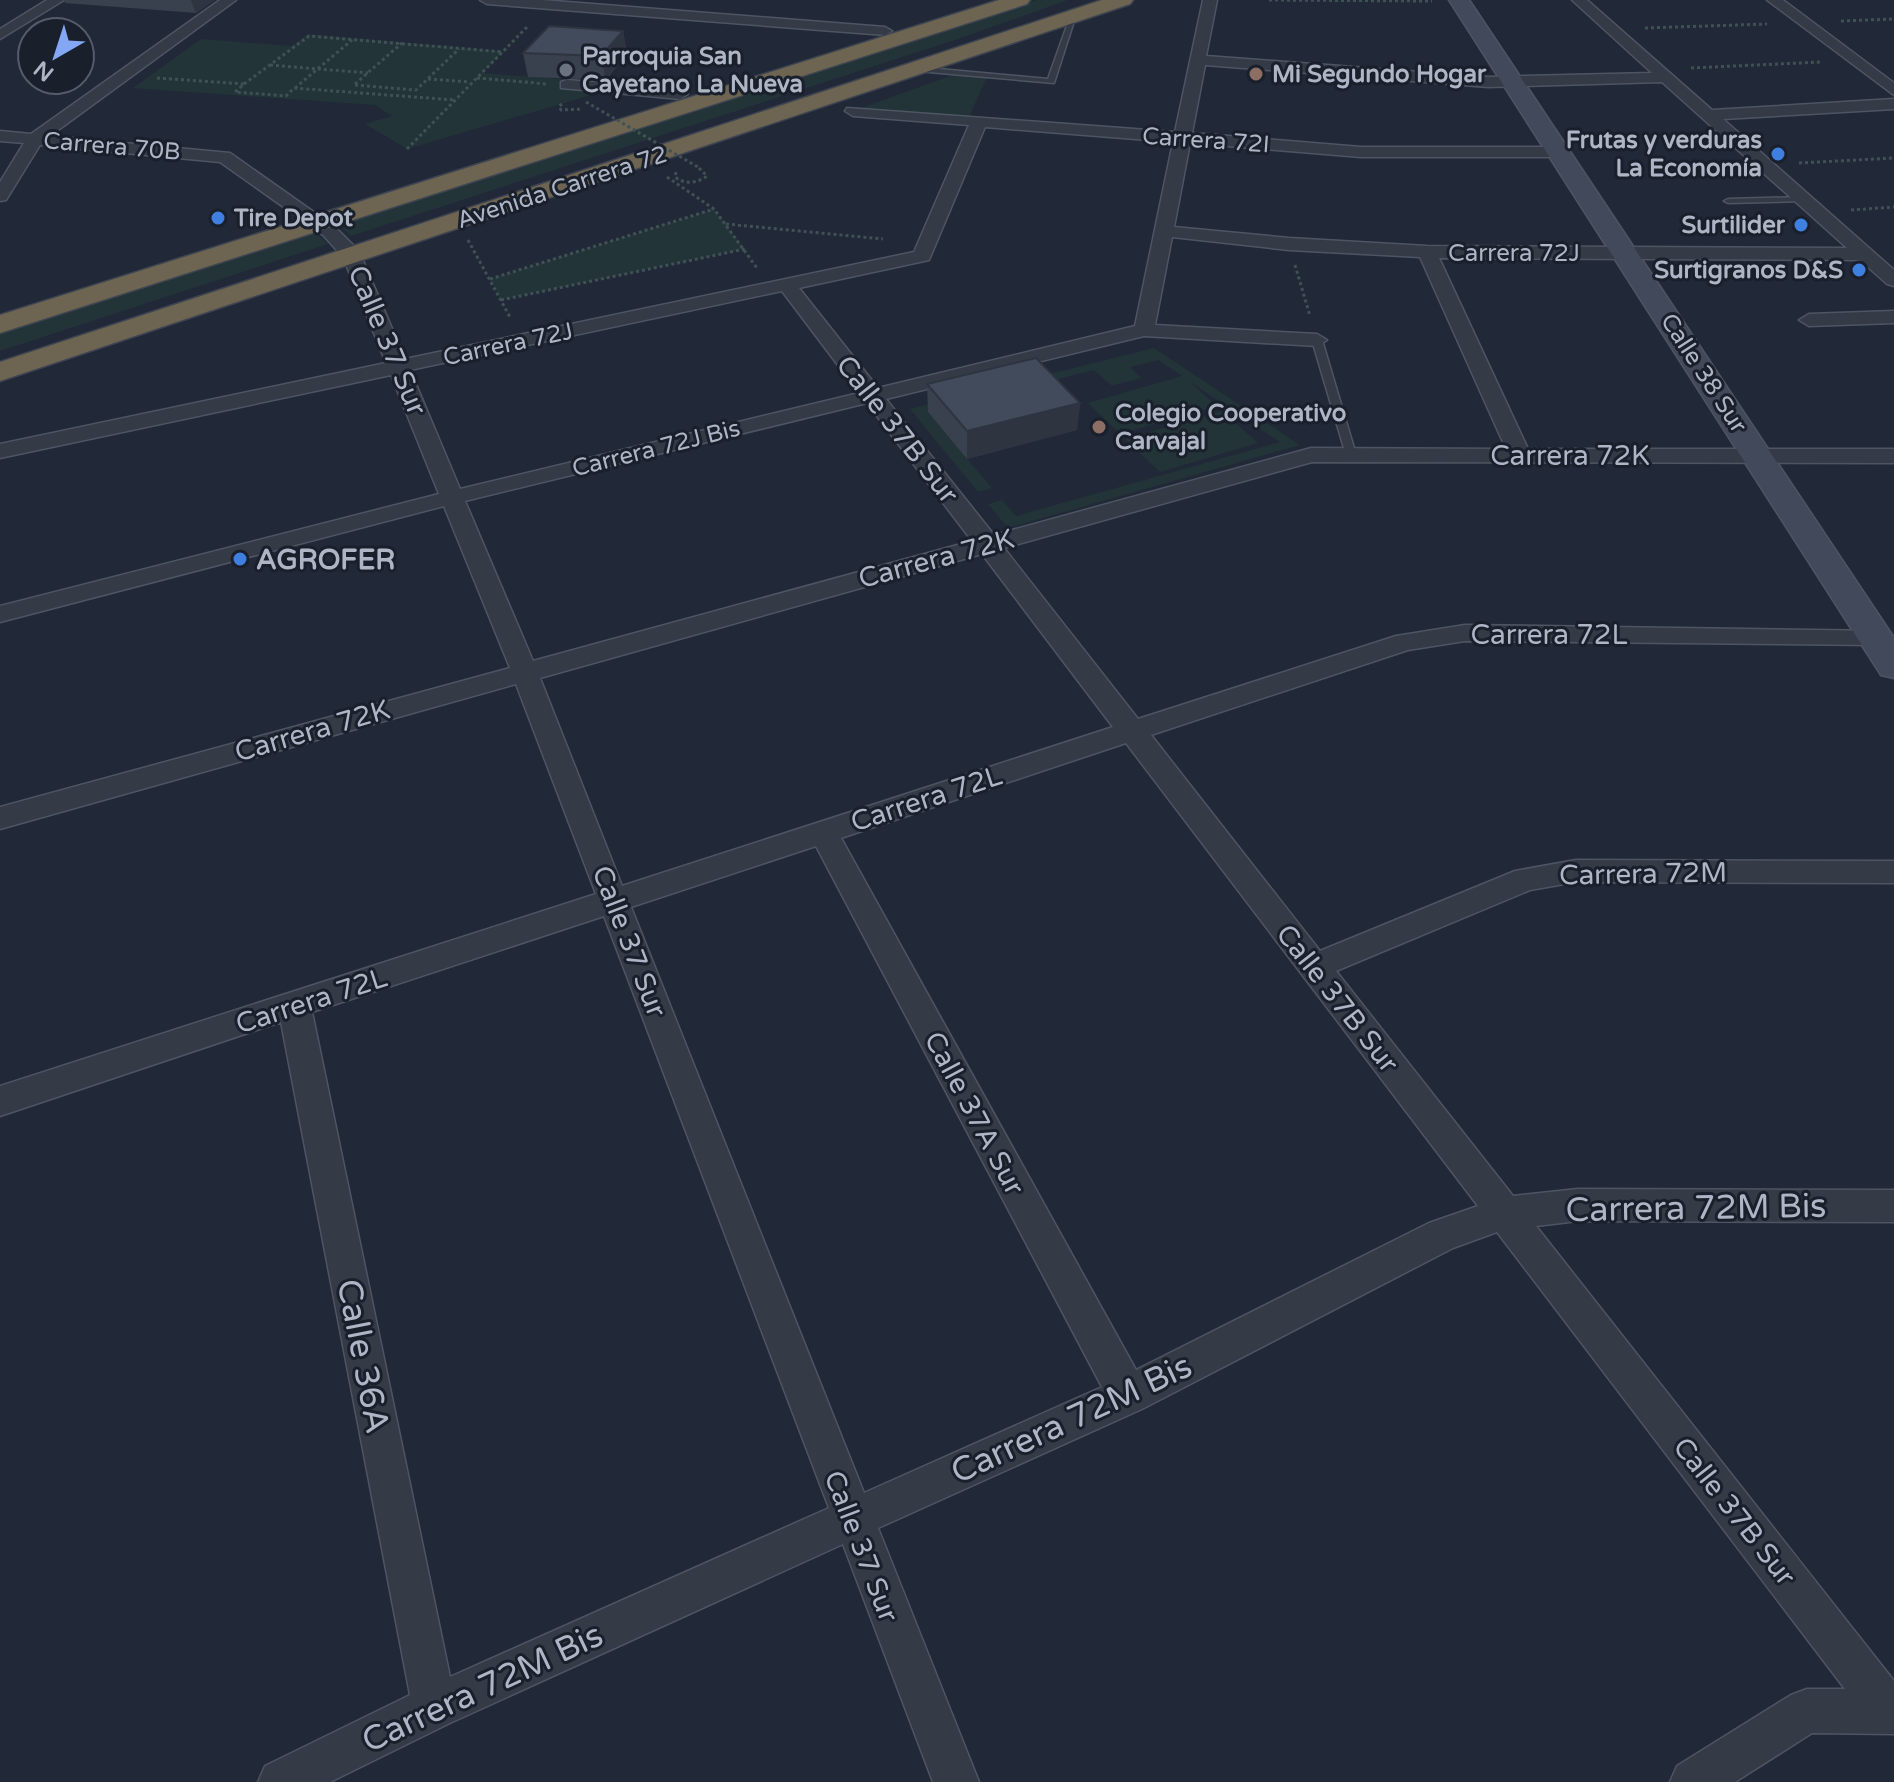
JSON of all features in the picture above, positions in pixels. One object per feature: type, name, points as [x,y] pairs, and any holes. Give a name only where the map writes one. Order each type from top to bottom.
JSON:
[{"type":"highway","name":"Avenida Carrera 72","points":[[0,324],[469,161],[984,0]]},
{"type":"highway","name":"Avenida Carrera 72","points":[[0,308],[543,153],[1020,0]]},
{"type":"highway","name":"Avenida Carrera 72","points":[[0,372],[615,155],[1078,9],[1123,0]]},
{"type":"highway","name":"Avenida Carrera 72","points":[[0,355],[347,249],[458,221],[643,161],[700,153],[1078,9]]},
{"type":"highway","points":[[469,161],[543,153]]},
{"type":"highway","points":[[615,155],[700,153]]},
{"type":"street","points":[[0,35],[57,0]]},
{"type":"street","points":[[0,196],[35,139],[229,0]]},
{"type":"street","points":[[487,0],[885,31]]},
{"type":"street","points":[[1144,330],[1210,0]]},
{"type":"street","points":[[1579,0],[1864,254],[1889,272]]},
{"type":"street","points":[[1774,0],[1894,90]]},
{"type":"street","name":"Calle 38 Sur","points":[[1460,1],[1894,666]]},
{"type":"street","points":[[1197,60],[1514,82],[1661,73]]},
{"type":"street","points":[[567,85],[680,94]]},
{"type":"street","points":[[1708,115],[1894,104]]},
{"type":"street","name":"Carrera 72I","points":[[853,111],[1361,152],[1560,152]]},
{"type":"street","points":[[925,250],[979,122]]},
{"type":"street","name":"Carrera 70B","points":[[0,136],[224,157]]},
{"type":"street","name":"Calle 37 Sur","points":[[224,157],[347,249],[400,368],[524,671],[956,1782]]},
{"type":"street","name":"Carrera 72J","points":[[1164,231],[1289,244],[1427,252],[1864,254]]},
{"type":"street","name":"Carrera 72J","points":[[0,451],[778,286],[925,250]]},
{"type":"street","points":[[1427,252],[1520,455]]},
{"type":"street","name":"Calle 37B Sur","points":[[778,286],[872,395],[1892,1712]]},
{"type":"street","points":[[1809,320],[1894,317]]},
{"type":"street","name":"Carrera 72J Bis","points":[[0,614],[454,497],[1144,330],[1317,340]]},
{"type":"street","name":"Carrera 72K","points":[[0,818],[1311,455],[1894,456]]},
{"type":"street","name":"Carrera 72L","points":[[0,1101],[1389,647],[1430,637],[1465,633],[1876,637]]},
{"type":"street","name":"Calle 37A Sur","points":[[823,832],[1128,1395]]},
{"type":"street","name":"Carrera 72M","points":[[1314,967],[1526,879],[1548,873],[1894,872]]},
{"type":"street","name":"Calle 36A","points":[[294,1005],[434,1707]]},
{"type":"street","name":"Carrera 72M Bis","points":[[281,1782],[434,1707],[1128,1395],[1442,1235],[1505,1213],[1578,1205],[1894,1206]]},
{"type":"street","points":[[1693,1782],[1807,1711],[1892,1712]]},
{"type":"lane","points":[[917,69],[1051,81],[1078,9]]},
{"type":"lane","points":[[1728,201],[1802,199]]},
{"type":"lane","points":[[1317,340],[1351,455]]},
{"type":"path","points":[[1269,0],[1460,1]]},
{"type":"path","points":[[407,149],[549,5]]},
{"type":"path","points":[[1613,30],[1894,19]]},
{"type":"path","points":[[353,39],[286,96],[235,92],[309,36],[353,39],[402,43],[503,52]]},
{"type":"path","points":[[402,43],[355,85],[416,90],[460,48]]},
{"type":"path","points":[[1661,73],[1854,60]]},
{"type":"path","points":[[270,65],[368,73]]},
{"type":"path","points":[[124,75],[244,84]]},
{"type":"path","points":[[476,78],[567,85]]},
{"type":"path","points":[[428,79],[471,82]]},
{"type":"path","points":[[294,88],[455,100]]},
{"type":"path","points":[[586,102],[698,167],[707,176],[699,182],[680,181],[675,177],[680,170]]},
{"type":"path","points":[[690,167],[700,153]]},
{"type":"path","points":[[1765,165],[1894,158]]},
{"type":"path","points":[[643,161],[714,209],[778,286]]},
{"type":"path","points":[[490,279],[714,209]]},
{"type":"path","points":[[458,221],[524,341]]},
{"type":"path","points":[[726,224],[925,250]]},
{"type":"path","points":[[1289,244],[1317,340]]},
{"type":"path","points":[[501,300],[745,249]]},
{"type":"shaded area","points":[[1036,0],[1068,0],[958,39],[351,236],[338,224]]},
{"type":"shaded area","points":[[308,34],[504,51],[483,73],[609,83],[598,93],[407,149],[365,124],[392,116],[375,105],[133,88],[201,39],[292,46]]},
{"type":"shaded area","points":[[958,73],[988,75],[967,121],[853,111]]},
{"type":"shaded area","points":[[714,209],[745,249],[501,300],[490,279]]},
{"type":"shaded area","points":[[314,231],[328,244],[0,351],[0,332]]},
{"type":"shaded area","points":[[1154,348],[1300,445],[1008,528],[988,504],[1002,500],[1016,516],[1280,442],[1190,382],[1217,406],[1120,434],[1088,403],[1182,376],[1158,360],[1130,367],[1141,378],[1112,386],[1094,370],[928,412],[992,488],[978,492],[910,409]]},
{"type":"shaded area","points":[[1222,411],[1258,443],[1160,472],[1125,439]]},
{"type":"building","points":[[549,26],[623,31],[601,56],[523,53]]},
{"type":"building","points":[[1036,358],[1080,403],[967,431],[927,384]]},
{"type":"place","name":"Parroquia San Cayetano La Nueva","points":[[566,70]]},
{"type":"place","name":"Mi Segundo Hogar","points":[[1256,74]]},
{"type":"place","name":"Frutas y verduras La Economía","points":[[1778,154]]},
{"type":"place","name":"Tire Depot","points":[[218,218]]},
{"type":"place","name":"Surtilider","points":[[1801,225]]},
{"type":"place","name":"Surtigranos D&S","points":[[1859,270]]},
{"type":"place","name":"Colegio Cooperativo Carvajal","points":[[1099,427]]},
{"type":"place","name":"AGROFER","points":[[240,559]]}]
